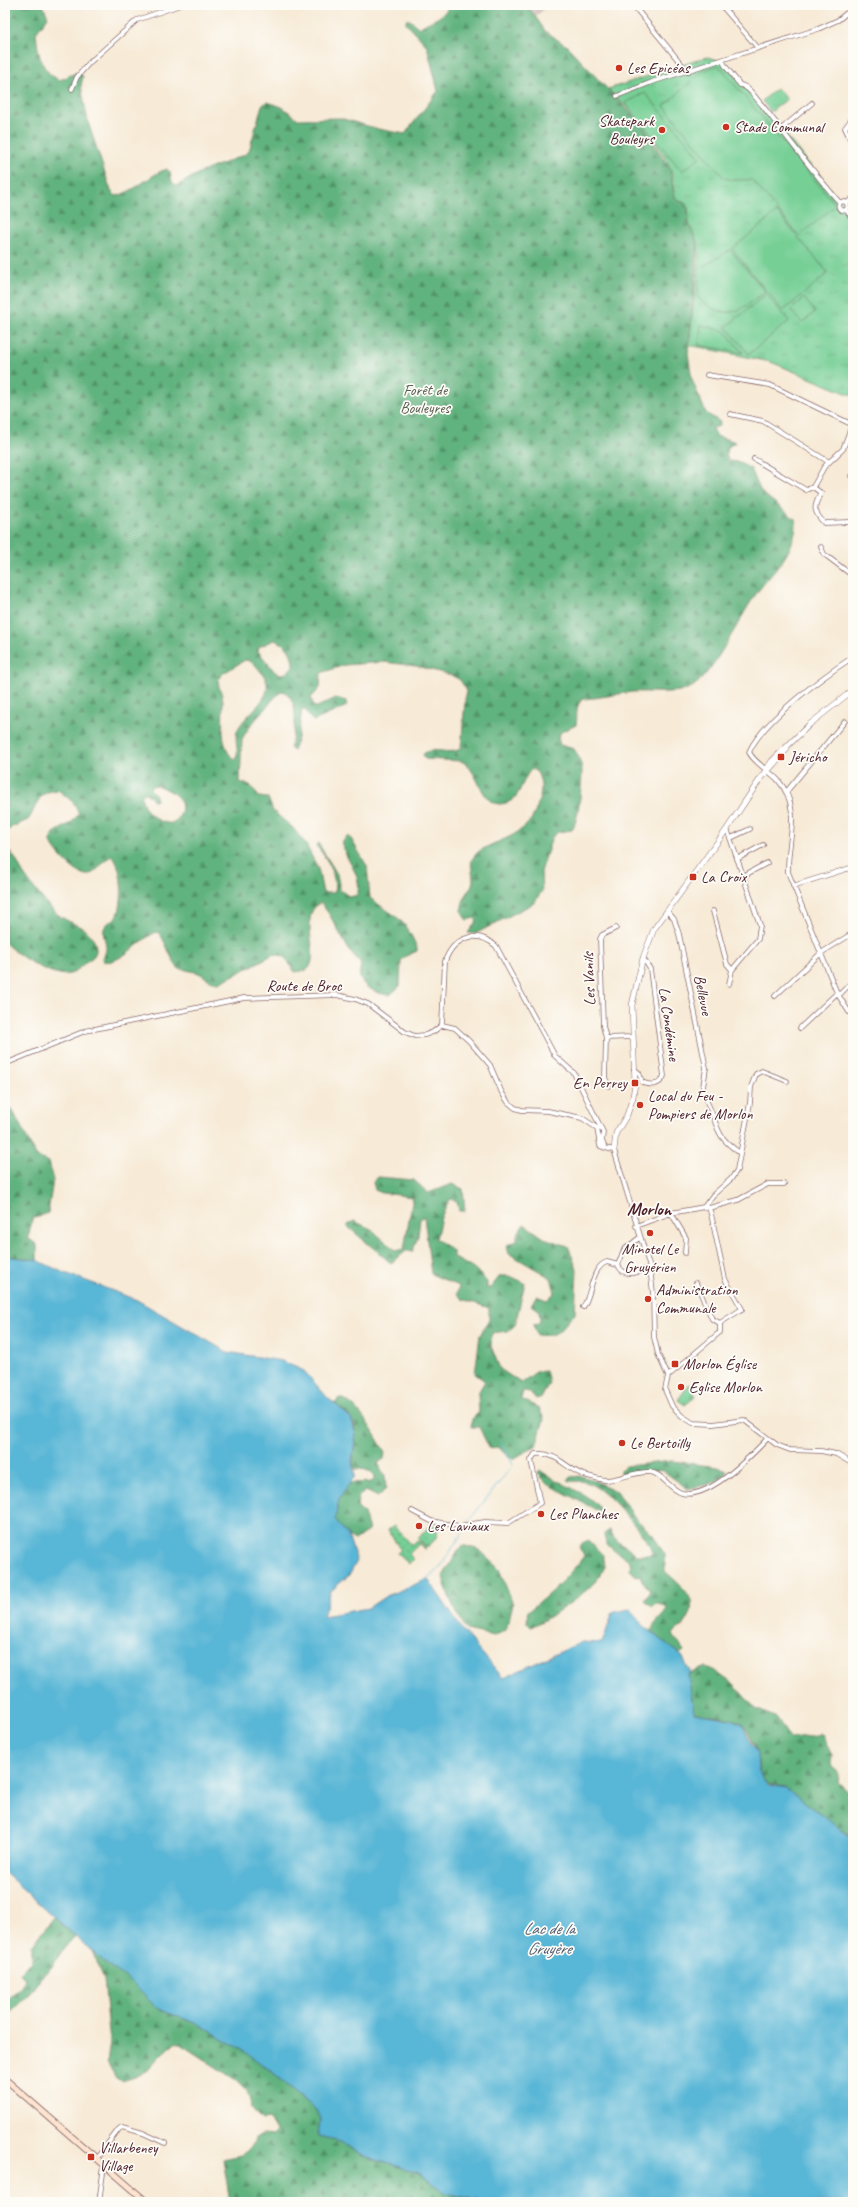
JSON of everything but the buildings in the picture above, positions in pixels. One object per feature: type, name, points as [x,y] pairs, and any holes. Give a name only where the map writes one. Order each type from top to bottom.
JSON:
[{"type":"main road","points":[[5,2079],[147,2202]]},
{"type":"street","points":[[72,89],[77,77],[89,63],[137,20],[180,5]]},
{"type":"street","points":[[633,5],[688,72]]},
{"type":"street","points":[[721,5],[758,48]]},
{"type":"street","points":[[618,96],[637,87],[688,72],[818,29],[838,20],[853,8]]},
{"type":"street","points":[[722,60],[740,85],[745,85],[840,203],[839,209],[846,210],[853,219]]},
{"type":"street","points":[[780,130],[812,103]]},
{"type":"street","points":[[853,118],[845,128],[853,145]]},
{"type":"street","points":[[840,203],[847,203],[853,198]]},
{"type":"street","points":[[846,210],[848,208],[847,203]]},
{"type":"street","points":[[706,375],[770,385],[853,424],[842,449],[828,462],[813,487],[806,490],[754,459]]},
{"type":"street","points":[[730,414],[763,421],[828,462]]},
{"type":"street","points":[[813,487],[821,493],[814,504],[815,514],[824,523],[849,522]]},
{"type":"street","points":[[821,547],[824,554],[853,576]]},
{"type":"street","points":[[849,1012],[838,994],[788,872],[787,858],[794,817],[786,792],[768,770],[750,755],[750,748],[797,698],[853,657]]},
{"type":"street","points":[[853,690],[818,717],[779,753],[727,829],[654,930],[643,958],[632,1005],[634,1069],[633,1097],[627,1115],[616,1132],[614,1150],[639,1238],[650,1268],[653,1293],[655,1342],[668,1376],[665,1390],[672,1406],[682,1416],[693,1423],[713,1424],[744,1420],[767,1439],[790,1450],[821,1451],[836,1454],[853,1464]]},
{"type":"street","points":[[786,792],[845,721]]},
{"type":"street","points":[[727,829],[760,925],[758,939],[732,970],[729,984]]},
{"type":"street","points":[[731,838],[750,829]]},
{"type":"street","points":[[737,858],[763,845]]},
{"type":"street","points":[[743,876],[767,863]]},
{"type":"street","points":[[793,886],[853,867]]},
{"type":"street","name":"Bellevue","points":[[667,911],[674,919],[679,934],[706,1068],[703,1087]]},
{"type":"street","points":[[713,911],[727,964],[732,970]]},
{"type":"street","name":"Les Vanils","points":[[609,1086],[605,1078],[606,1038],[601,992],[600,939],[602,935],[616,928]]},
{"type":"street","points":[[775,996],[821,954],[853,933]]},
{"type":"street","points":[[605,1148],[602,1140],[603,1132],[574,1073],[555,1056],[496,946],[489,940],[481,937],[464,938],[456,943],[448,953],[445,961],[442,1025],[455,1028],[469,1041],[490,1065],[502,1093],[510,1104],[519,1109],[548,1111],[590,1121],[597,1128],[600,1146],[605,1148],[614,1150]]},
{"type":"street","name":"La Condémine","points":[[634,1069],[639,1073],[642,1082],[648,1085],[656,1084],[662,1080],[664,1076],[650,969],[643,958]]},
{"type":"street","points":[[800,1028],[853,981]]},
{"type":"street","name":"Route de Broc","points":[[5,1064],[85,1031],[244,998],[337,995],[368,1004],[405,1032],[415,1036],[429,1034],[442,1025]]},
{"type":"street","points":[[606,1038],[632,1037]]},
{"type":"street","points":[[720,1324],[742,1309],[726,1279],[707,1208],[714,1195],[731,1179],[737,1170],[751,1087],[756,1074],[762,1071],[787,1081]]},
{"type":"street","points":[[707,1102],[718,1133],[728,1144],[740,1153]]},
{"type":"street","points":[[636,1226],[671,1213],[707,1208],[738,1200],[768,1184],[784,1184]]},
{"type":"street","points":[[671,1213],[686,1238],[685,1253]]},
{"type":"street","points":[[618,1265],[624,1250],[639,1238]]},
{"type":"street","points":[[583,1306],[588,1300],[595,1276],[601,1265],[607,1262],[618,1265],[622,1272],[628,1274],[650,1268]]},
{"type":"street","points":[[696,1283],[712,1318],[720,1324]]},
{"type":"street","points":[[668,1376],[720,1332],[720,1324]]},
{"type":"street","points":[[412,1512],[431,1521],[459,1526],[485,1522],[508,1523],[518,1519],[540,1503],[531,1460],[535,1454],[543,1453],[554,1456],[580,1473],[606,1480],[644,1472],[655,1472],[682,1493],[691,1494],[726,1477],[745,1462],[767,1439]]},
{"type":"street","points":[[96,2158],[122,2127],[143,2133],[165,2143]]},
{"type":"street","points":[[99,2202],[102,2190],[104,2166]]},
{"type":"shaded area","points":[[527,5],[549,5],[535,17]]},
{"type":"green space","name":"Forêt de Bouleyres","points":[[5,5],[43,5],[48,17],[36,33],[41,61],[48,72],[60,80],[78,72],[83,76],[81,86],[88,122],[111,191],[116,196],[130,191],[155,174],[167,169],[170,172],[172,182],[177,186],[199,173],[244,155],[249,151],[262,105],[268,102],[282,107],[298,119],[340,118],[378,129],[405,134],[438,91],[427,46],[406,23],[406,20],[410,20],[419,28],[439,17],[450,5],[527,5],[546,32],[567,46],[643,127],[670,169],[674,195],[677,200],[687,205],[689,223],[698,244],[688,353],[692,380],[706,413],[720,422],[719,426],[713,428],[716,436],[736,442],[728,447],[726,453],[728,461],[738,462],[751,469],[761,492],[795,519],[795,533],[786,555],[754,597],[717,659],[700,680],[692,687],[672,692],[632,692],[584,699],[581,701],[577,710],[576,725],[561,732],[558,738],[560,745],[574,749],[582,767],[580,801],[577,818],[572,830],[558,832],[552,837],[541,872],[542,891],[534,903],[475,934],[468,933],[477,920],[474,918],[467,920],[462,912],[464,899],[473,883],[471,866],[472,859],[481,850],[517,833],[533,817],[541,792],[541,783],[537,772],[532,769],[528,773],[518,793],[511,801],[497,804],[486,796],[473,772],[461,761],[425,759],[423,754],[427,752],[452,751],[461,748],[466,689],[460,680],[451,675],[416,666],[384,662],[345,665],[321,673],[320,688],[311,698],[314,707],[336,698],[346,701],[347,706],[314,721],[310,718],[305,709],[302,709],[298,738],[293,751],[290,748],[295,725],[292,701],[289,695],[283,691],[278,694],[250,726],[242,739],[240,782],[250,785],[259,797],[268,798],[273,811],[293,828],[305,843],[318,868],[323,893],[334,893],[336,888],[334,877],[329,866],[316,846],[318,843],[337,874],[340,890],[350,897],[357,895],[358,881],[342,843],[347,836],[350,837],[367,866],[370,898],[403,923],[417,948],[417,951],[406,956],[401,961],[400,986],[390,995],[382,994],[373,990],[362,982],[360,978],[360,962],[349,950],[329,914],[321,903],[314,908],[311,916],[310,925],[312,955],[311,964],[307,970],[295,972],[284,956],[274,954],[219,983],[213,982],[199,973],[178,968],[172,959],[163,938],[157,932],[124,955],[110,961],[103,961],[106,952],[104,929],[106,925],[116,918],[121,903],[120,876],[116,861],[112,856],[95,871],[88,875],[84,875],[66,863],[56,851],[51,842],[51,837],[54,833],[72,822],[79,814],[73,802],[58,790],[45,793],[38,800],[28,820],[12,827],[5,833]],"holes":[[[274,640],[279,641],[286,646],[292,657],[293,666],[287,673],[280,674],[275,672],[257,650],[259,647]],[[245,660],[255,665],[267,681],[265,696],[242,722],[238,729],[236,737],[236,759],[231,756],[224,742],[223,698],[218,680],[222,674]],[[154,785],[161,787],[173,793],[178,798],[182,809],[175,822],[170,823],[158,820],[152,816],[144,806],[142,794],[146,793],[155,801],[156,800],[156,795],[150,789]]]},
{"type":"green space","points":[[707,57],[725,62],[853,217],[853,396],[771,362],[689,345],[699,254],[698,244],[689,223],[688,208],[685,203],[677,200],[674,193],[671,170],[660,150],[634,116],[608,89]]},
{"type":"green space","name":"Stade Communal","points":[[718,65],[836,205],[799,236],[752,180],[733,180],[724,178],[664,106],[703,71]]},
{"type":"green space","points":[[777,88],[787,99],[771,112],[762,101]]},
{"type":"green space","name":"Skatepark Bouleyrs","points":[[645,93],[700,157],[682,171],[625,103]]},
{"type":"green space","points":[[777,212],[828,273],[783,311],[732,249]]},
{"type":"green space","points":[[730,250],[765,291],[740,309],[733,312],[725,312],[708,306],[698,298],[699,269]]},
{"type":"green space","points":[[766,294],[789,321],[749,354],[726,327]]},
{"type":"green space","points":[[804,298],[815,312],[802,323],[791,310]]},
{"type":"green space","points":[[701,325],[725,331],[743,353],[699,345]]},
{"type":"green space","points":[[5,849],[14,857],[38,894],[56,913],[90,934],[96,947],[95,954],[73,973],[56,973],[37,966],[18,954],[5,943]]},
{"type":"green space","points":[[12,1109],[36,1156],[48,1162],[53,1180],[48,1213],[32,1219],[28,1238],[37,1245],[37,1260],[5,1256],[5,1111]]},
{"type":"green space","points":[[378,1177],[414,1180],[428,1193],[452,1184],[463,1189],[465,1211],[459,1211],[457,1201],[450,1199],[441,1217],[436,1239],[453,1251],[453,1257],[476,1270],[487,1282],[487,1289],[491,1287],[500,1276],[510,1276],[525,1283],[515,1325],[508,1331],[492,1333],[491,1346],[500,1369],[521,1383],[536,1372],[546,1371],[549,1382],[542,1397],[536,1399],[530,1392],[523,1391],[521,1399],[539,1408],[544,1419],[536,1446],[515,1458],[512,1459],[498,1447],[489,1448],[479,1427],[471,1427],[472,1419],[479,1412],[478,1393],[485,1381],[475,1374],[480,1335],[489,1320],[489,1308],[462,1299],[457,1294],[459,1286],[431,1274],[424,1216],[420,1219],[418,1236],[413,1251],[406,1251],[391,1263],[347,1226],[354,1221],[371,1229],[396,1251],[404,1249],[413,1197],[382,1193],[375,1190],[373,1182]]},
{"type":"green space","points":[[524,1224],[544,1238],[568,1246],[577,1269],[575,1314],[559,1331],[551,1335],[537,1335],[533,1325],[540,1322],[539,1311],[531,1305],[536,1296],[547,1300],[555,1292],[551,1278],[508,1253],[507,1245],[517,1241],[517,1235]]},
{"type":"green space","points":[[689,1384],[696,1396],[685,1405],[678,1400]]},
{"type":"green space","points":[[339,1398],[353,1405],[359,1412],[385,1452],[384,1459],[378,1463],[385,1477],[386,1489],[378,1497],[366,1491],[359,1496],[357,1506],[364,1513],[369,1530],[355,1540],[348,1536],[335,1519],[339,1499],[348,1483],[372,1482],[375,1477],[369,1471],[354,1469],[353,1456],[355,1429],[350,1417],[335,1404]]},
{"type":"green space","points":[[672,1461],[717,1467],[727,1471],[724,1476],[715,1482],[688,1489],[662,1470],[621,1474],[621,1470],[626,1466]]},
{"type":"green space","points":[[540,1470],[584,1495],[598,1506],[600,1512],[548,1484],[537,1473]]},
{"type":"green space","points":[[581,1476],[616,1491],[636,1519],[653,1535],[665,1555],[665,1571],[687,1593],[692,1606],[690,1614],[685,1624],[673,1635],[684,1651],[679,1654],[651,1632],[654,1625],[667,1609],[663,1605],[656,1604],[652,1607],[645,1600],[651,1591],[642,1581],[640,1575],[636,1576],[629,1569],[631,1564],[607,1544],[604,1534],[610,1530],[616,1540],[637,1555],[649,1555],[653,1553],[651,1546],[630,1519],[604,1493],[586,1482],[568,1480],[570,1477]]},
{"type":"green space","points":[[431,1524],[438,1527],[436,1539],[427,1547],[418,1539]]},
{"type":"green space","points":[[394,1526],[412,1545],[417,1540],[426,1548],[424,1549],[419,1544],[409,1554],[414,1559],[409,1564],[397,1553],[401,1550],[388,1530]]},
{"type":"green space","points":[[588,1540],[603,1555],[604,1568],[600,1576],[572,1602],[531,1627],[527,1623],[528,1611],[558,1585],[578,1564],[584,1556],[580,1546]]},
{"type":"green space","points":[[462,1545],[480,1550],[499,1569],[513,1604],[506,1630],[494,1636],[467,1630],[449,1597],[443,1576]]},
{"type":"green space","points":[[706,1667],[712,1669],[733,1684],[756,1709],[777,1718],[790,1739],[816,1736],[819,1733],[823,1735],[832,1756],[831,1764],[839,1774],[838,1782],[853,1796],[853,1837],[776,1785],[766,1782],[760,1774],[753,1743],[747,1730],[742,1724],[726,1718],[694,1713],[688,1674]]},
{"type":"green space","points":[[54,1917],[76,1937],[65,1946],[52,1967],[41,1977],[28,1996],[5,2018],[5,2001],[21,1987],[25,1979],[20,1973],[32,1960],[32,1946]]},
{"type":"green space","points":[[92,1951],[129,1980],[161,2010],[200,2025],[247,2053],[276,2075],[316,2110],[320,2119],[318,2136],[340,2141],[361,2155],[419,2173],[446,2193],[486,2202],[230,2202],[223,2159],[244,2154],[253,2144],[255,2138],[262,2134],[274,2135],[276,2130],[268,2120],[262,2121],[252,2108],[247,2091],[236,2080],[177,2042],[166,2050],[149,2069],[135,2077],[122,2081],[116,2078],[107,2062],[110,2043],[104,1979]]},
{"type":"water","name":"Lac de la Gruyère","points":[[5,1256],[37,1260],[60,1271],[137,1300],[227,1352],[282,1361],[304,1371],[327,1397],[351,1418],[356,1435],[352,1461],[355,1476],[339,1499],[335,1519],[348,1536],[357,1561],[350,1574],[331,1591],[323,1616],[368,1608],[386,1596],[428,1579],[464,1632],[503,1678],[582,1642],[602,1643],[613,1612],[630,1609],[643,1625],[682,1656],[691,1673],[688,1674],[694,1713],[731,1719],[742,1724],[757,1754],[758,1768],[762,1779],[769,1785],[786,1788],[853,1837],[853,2202],[486,2202],[446,2193],[419,2173],[361,2155],[340,2141],[318,2136],[320,2119],[316,2110],[276,2075],[247,2053],[200,2025],[161,2010],[129,1980],[105,1963],[5,1873]]},
{"type":"waterway","points":[[499,1438],[513,1465]]},
{"type":"waterway","points":[[468,1522],[510,1469]]},
{"type":"waterway","points":[[424,1581],[439,1569],[466,1527]]},
{"type":"place","name":"Les Epicéas","points":[[619,68]]},
{"type":"place","name":"Stade Communal","points":[[726,127]]},
{"type":"place","name":"Skatepark Bouleyrs","points":[[662,130]]},
{"type":"place","name":"Jéricho","points":[[781,757]]},
{"type":"place","name":"La Croix","points":[[693,877]]},
{"type":"place","name":"En Perrey","points":[[635,1083]]},
{"type":"place","name":"Local du Feu - Pompiers de Morlon","points":[[640,1105]]},
{"type":"place","name":"Minotel Le Gruyérien","points":[[650,1233]]},
{"type":"place","name":"Administration Communale","points":[[648,1299]]},
{"type":"place","name":"Morlon Église","points":[[675,1364]]},
{"type":"place","name":"Eglise Morlon","points":[[681,1387]]},
{"type":"place","name":"Le Bertoilly","points":[[622,1443]]},
{"type":"place","name":"Les Planches","points":[[541,1514]]},
{"type":"place","name":"Les Laviaux","points":[[419,1526]]},
{"type":"place","name":"Villarbeney Village","points":[[91,2157]]},
{"type":"district","name":"Morlon","points":[[649,1209]]}]
